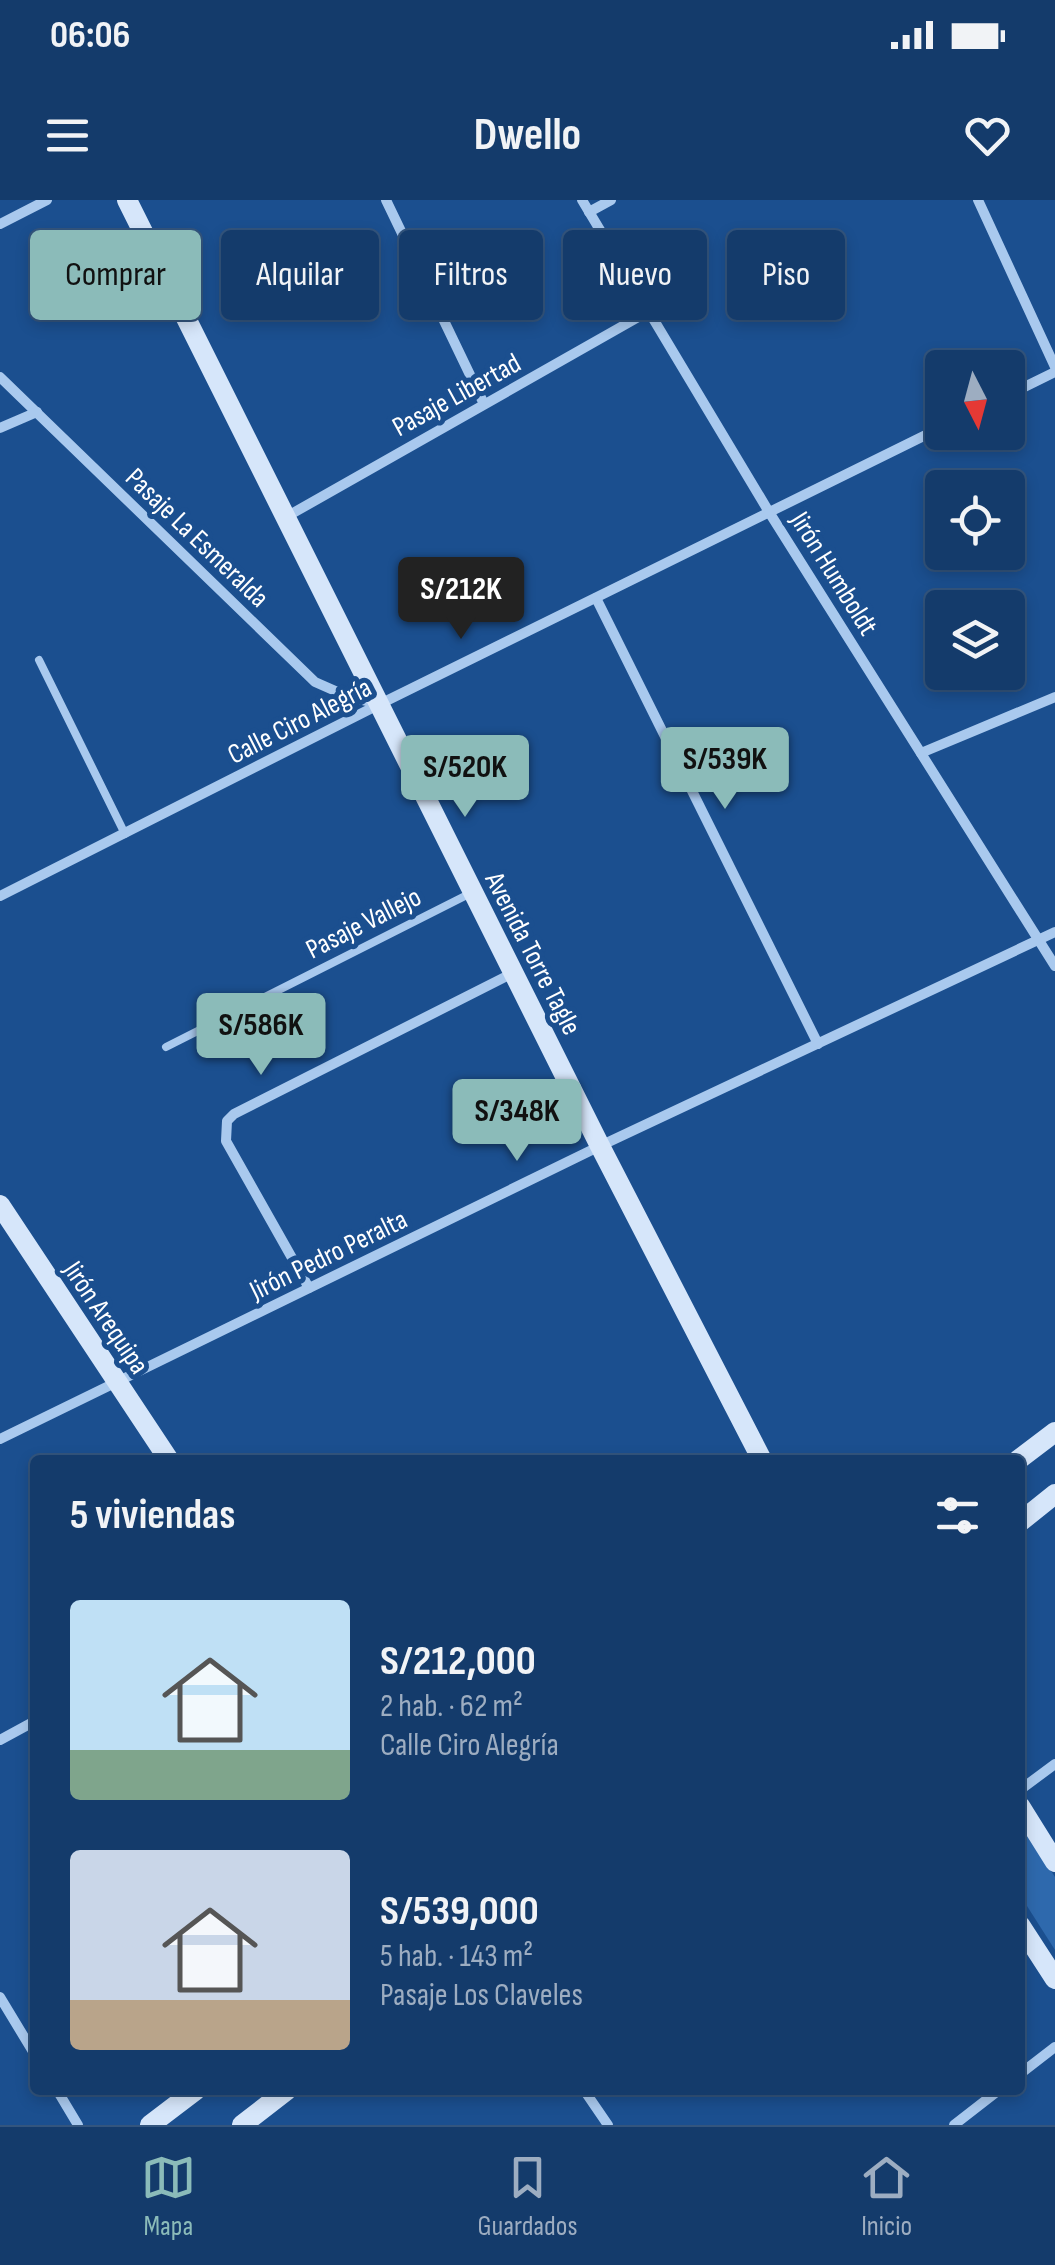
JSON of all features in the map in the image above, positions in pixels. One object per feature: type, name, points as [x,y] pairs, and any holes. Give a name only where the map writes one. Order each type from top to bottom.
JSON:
[{"type":"street","points":[[0,224],[47,200]]},
{"type":"street","name":"Avenida Torre Tagle","points":[[128,200],[600,1146],[759,1455]]},
{"type":"street","points":[[386,200],[484,404]]},
{"type":"street","name":"Jirón Humboldt","points":[[582,200],[600,230]]},
{"type":"street","points":[[589,212],[611,200]]},
{"type":"street","points":[[978,200],[1055,370],[1025,386]]},
{"type":"street","name":"Pasaje Libertad","points":[[286,516],[634,320]]},
{"type":"street","name":"Jirón Humboldt","points":[[655,320],[770,512],[1055,966]]},
{"type":"street","name":"Pasaje La Esmeralda","points":[[0,376],[315,682],[349,697],[380,704]]},
{"type":"street","points":[[0,428],[37,412]]},
{"type":"street","name":"Calle Ciro Alegría","points":[[0,896],[925,435]]},
{"type":"street","points":[[596,598],[818,1044]]},
{"type":"street","points":[[922,753],[1055,697]]},
{"type":"street","name":"Jirón Pedro Peralta","points":[[0,1439],[600,1146],[1055,932]]},
{"type":"street","points":[[309,1288],[226,1141],[227,1120],[514,973]]},
{"type":"street","name":"Jirón Arequipa","points":[[0,1205],[166,1455]]},
{"type":"street","points":[[1025,1455],[1055,1432]]},
{"type":"street","points":[[1025,1518],[1055,1494]]},
{"type":"street","points":[[0,1740],[30,1724]]},
{"type":"street","points":[[1025,1786],[1055,1764]]},
{"type":"street","points":[[1025,1814],[1055,1862]]},
{"type":"street","points":[[1025,1933],[1055,1978]]},
{"type":"street","points":[[0,1998],[30,2046]]},
{"type":"street","points":[[1025,2070],[1055,2047]]},
{"type":"street","points":[[60,2095],[78,2125]]},
{"type":"street","points":[[150,2125],[189,2095]]},
{"type":"street","points":[[242,2125],[281,2095]]},
{"type":"street","points":[[587,2095],[608,2125]]},
{"type":"street","points":[[954,2125],[993,2095]]},
{"type":"lane","points":[[39,660],[125,834]]},
{"type":"lane","name":"Pasaje Vallejo","points":[[166,1047],[473,892]]},
{"type":"shaded area","points":[[1025,1830],[1055,1877],[1055,1950],[1025,1903]]}]
